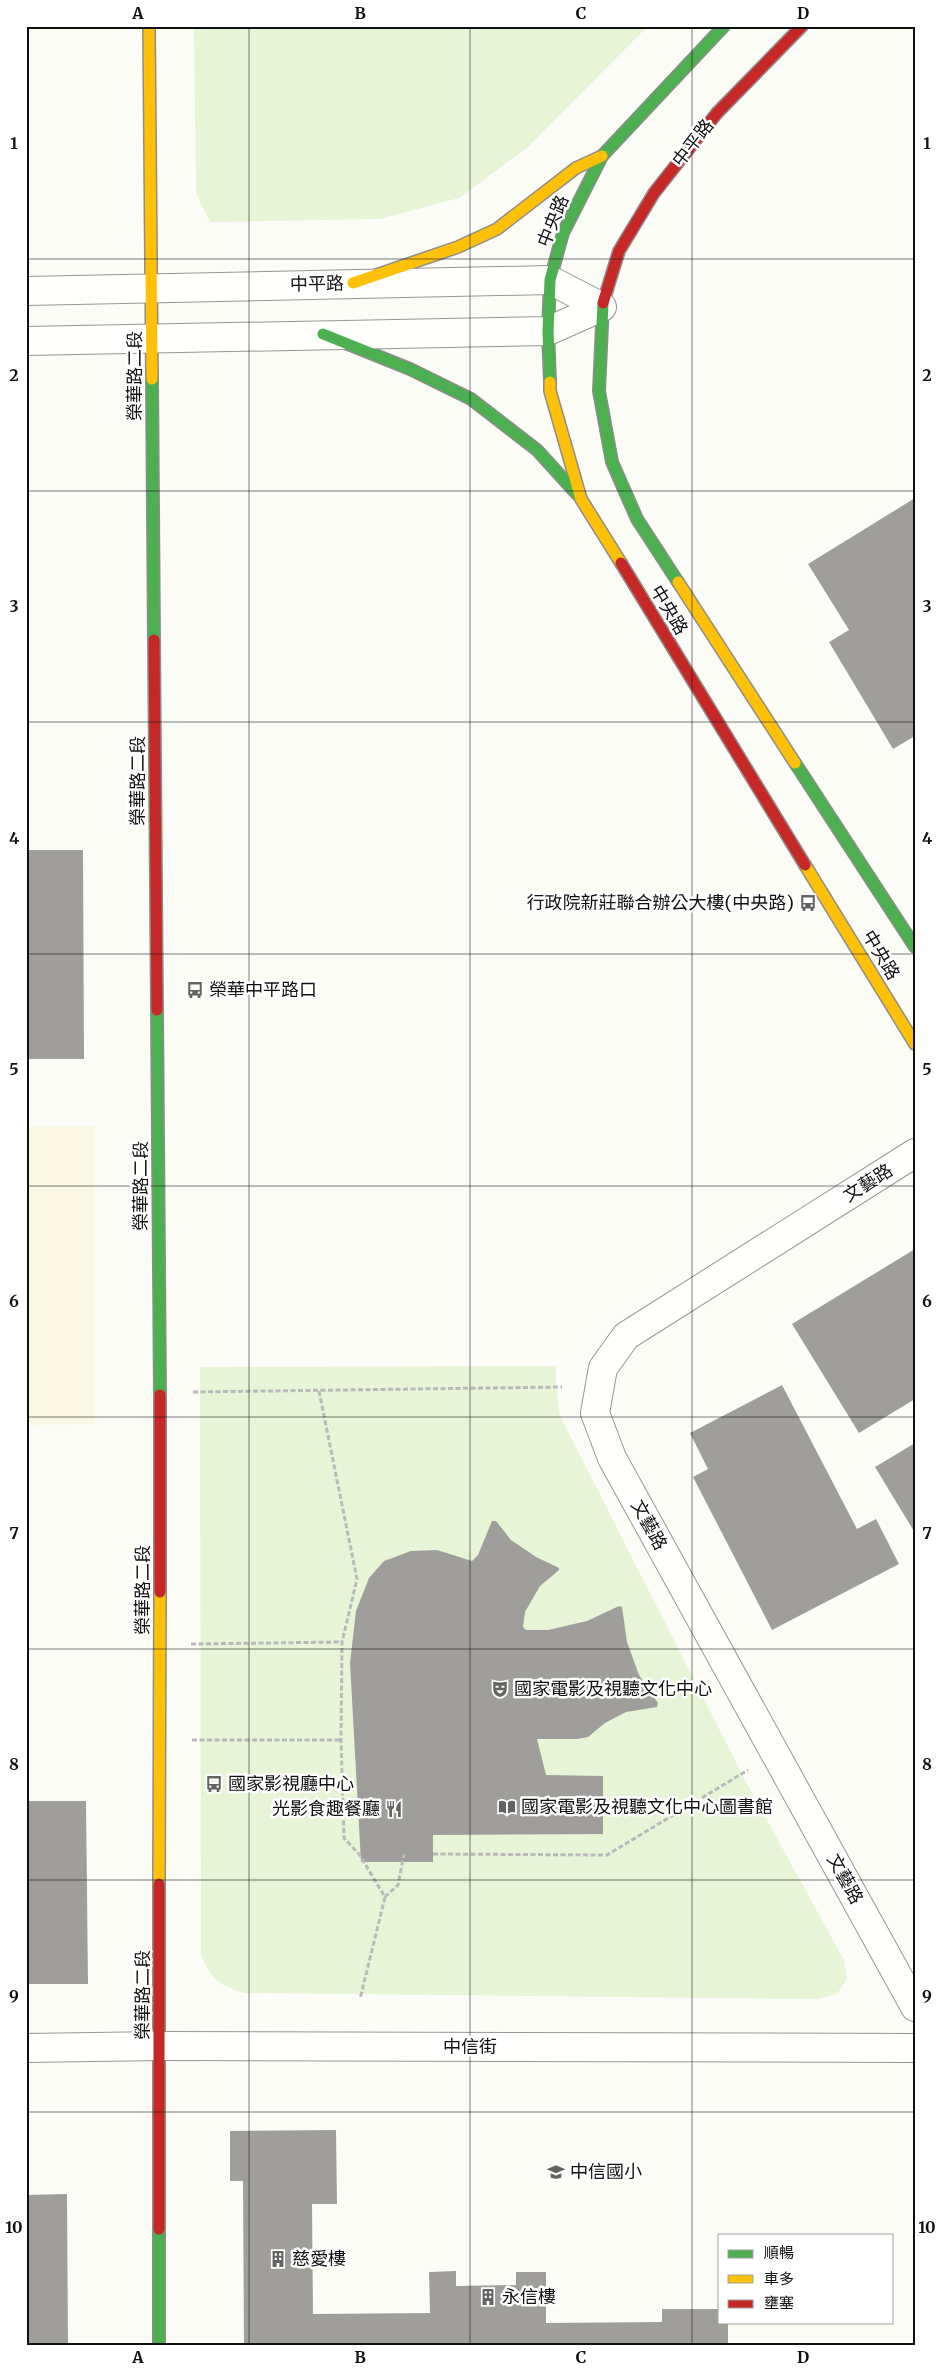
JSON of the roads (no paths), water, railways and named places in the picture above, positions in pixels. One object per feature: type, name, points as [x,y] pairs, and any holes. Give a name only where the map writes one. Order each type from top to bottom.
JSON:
[{"type":"street","name":"榮華路二段","points":[[149,26],[160,1372],[159,2345]]},
{"type":"street","points":[[353,283],[458,247],[497,229],[576,168],[602,156],[724,26]]},
{"type":"street","name":"中平路","points":[[26,291],[550,280],[602,307],[619,251],[654,193],[717,113],[802,26]]},
{"type":"street","name":"中央路","points":[[602,156],[563,233],[550,280],[548,331],[550,391],[581,499],[915,1044]]},
{"type":"street","points":[[26,341],[548,331],[602,307]]},
{"type":"street","name":"中央路","points":[[602,307],[599,391],[612,462],[637,520],[915,947]]},
{"type":"street","points":[[324,334],[410,369],[471,400],[537,450],[581,499]]},
{"type":"street","name":"文藝路","points":[[915,1154],[626,1336],[604,1368],[595,1413],[612,1458],[915,2007]]},
{"type":"street","name":"中信街","points":[[26,2048],[160,2046],[915,2048]]},
{"type":"place","name":"行政院新莊聯合辦公大樓(中央路)","points":[[808,903]]},
{"type":"place","name":"榮華中平路口","points":[[195,990]]},
{"type":"place","name":"國家電影及視聽文化中心","points":[[500,1689]]},
{"type":"place","name":"國家影視廳中心","points":[[214,1784]]},
{"type":"place","name":"國家電影及視聽文化中心圖書館","points":[[507,1807]]},
{"type":"place","name":"光影食趣餐廳","points":[[394,1809]]},
{"type":"place","name":"中信國小","points":[[556,2172]]},
{"type":"place","name":"慈愛樓","points":[[278,2259]]},
{"type":"place","name":"永信樓","points":[[488,2297]]}]
